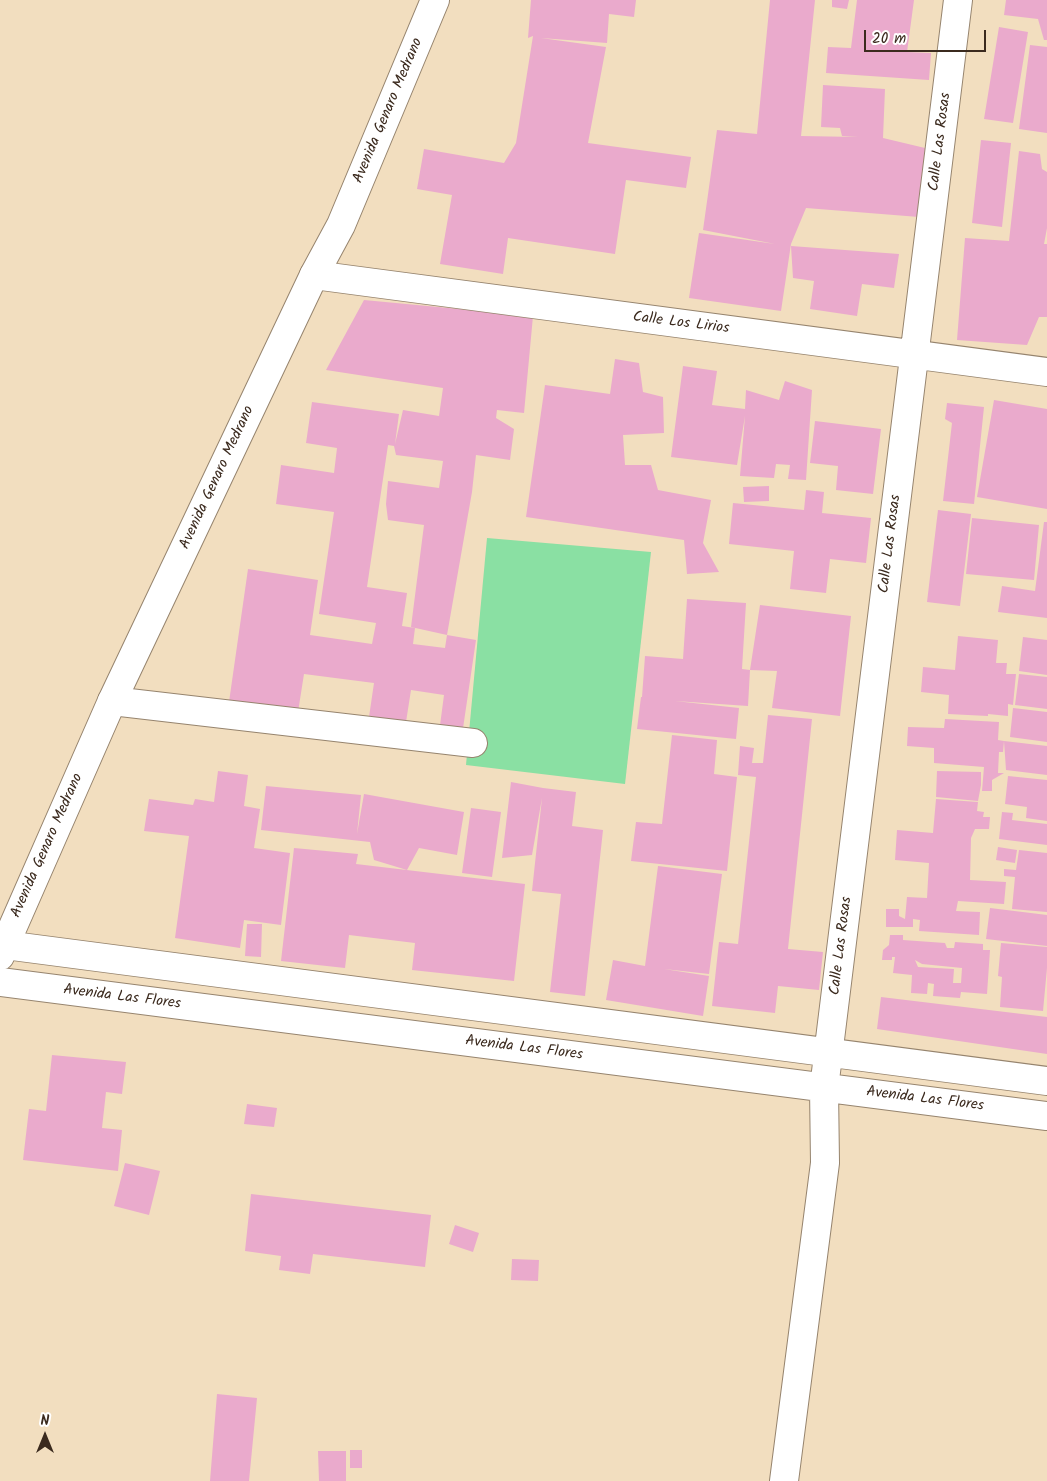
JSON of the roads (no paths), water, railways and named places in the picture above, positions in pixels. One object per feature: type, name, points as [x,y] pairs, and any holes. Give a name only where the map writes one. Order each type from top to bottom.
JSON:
[{"type":"street","name":"Avenida Genaro Medrano","points":[[2,950],[112,701],[314,275],[341,225],[435,0]]},
{"type":"street","name":"Calle Las Rosas","points":[[784,1481],[825,1163],[824,1088],[958,0]]},
{"type":"street","name":"Calle Los Lirios","points":[[314,275],[1047,372]]},
{"type":"street","points":[[112,701],[473,743]]},
{"type":"street","points":[[2,950],[98,957],[1047,1081]]},
{"type":"street","name":"Avenida Las Flores","points":[[0,982],[1047,1116]]}]
